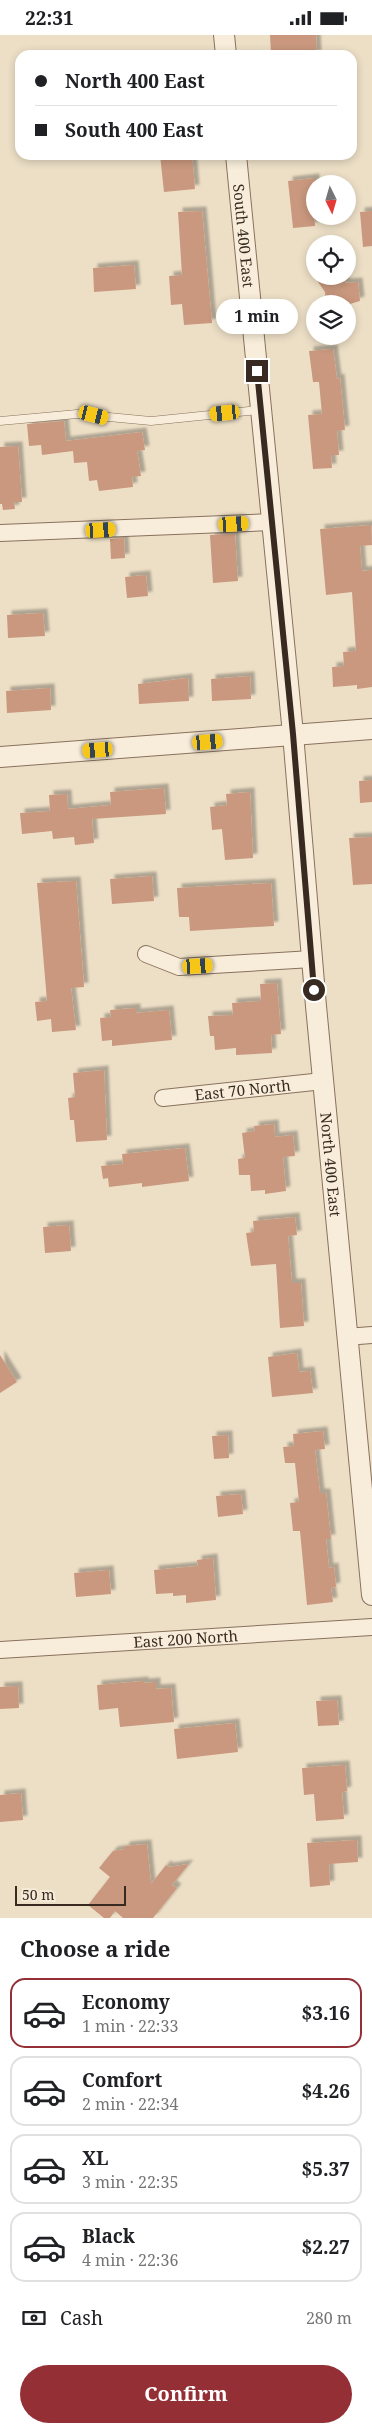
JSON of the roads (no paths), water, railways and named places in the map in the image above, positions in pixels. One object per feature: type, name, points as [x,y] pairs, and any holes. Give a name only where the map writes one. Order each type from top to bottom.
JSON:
[{"type":"street","points":[[224,35],[226,50]]},
{"type":"street","name":"South 400 East","points":[[236,160],[293,734]]},
{"type":"street","points":[[0,533],[272,522]]},
{"type":"street","points":[[0,757],[372,729]]},
{"type":"street","name":"North 400 East","points":[[293,734],[346,1337],[372,1595]]},
{"type":"street","points":[[146,954],[179,967],[312,959]]},
{"type":"street","name":"East 70 North","points":[[163,1098],[323,1081]]},
{"type":"street","points":[[346,1337],[372,1335]]},
{"type":"street","name":"East 200 North","points":[[0,1650],[372,1627]]},
{"type":"lane","points":[[0,421],[77,414],[151,421],[261,410]]}]
